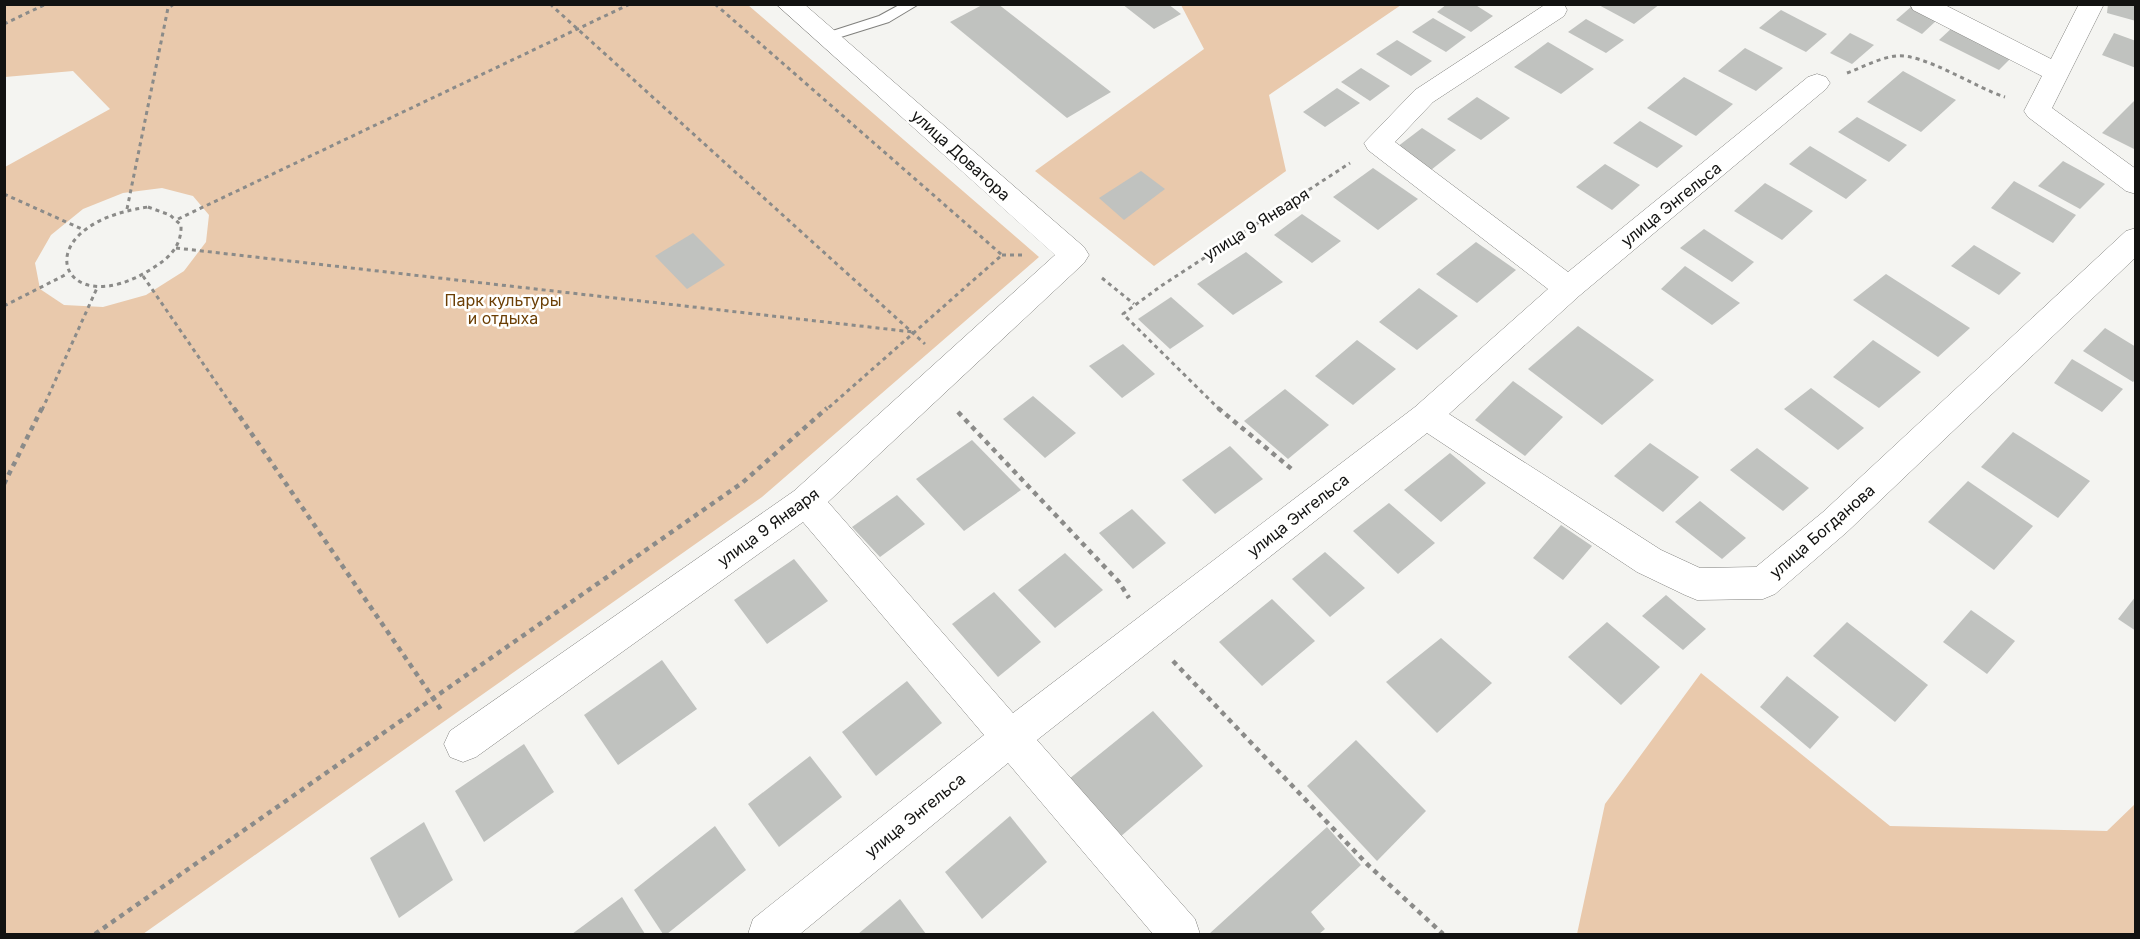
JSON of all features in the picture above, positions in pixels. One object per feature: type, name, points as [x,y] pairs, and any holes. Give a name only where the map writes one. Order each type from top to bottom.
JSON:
[{"type":"street","name":"улица Доватора","points":[[788,4],[1074,255]]},
{"type":"street","points":[[1922,4],[2058,74]]},
{"type":"street","points":[[2092,4],[2037,111],[2136,184]]},
{"type":"street","points":[[1555,10],[1424,96],[1378,143],[1568,288]]},
{"type":"street","name":"улица Энгельса","points":[[768,934],[1011,737],[1426,416],[1568,288],[1817,83]]},
{"type":"street","name":"улица Богданова","points":[[1426,416],[1649,561],[1697,584],[1763,583],[1835,522],[2136,239]]},
{"type":"street","name":"улица 9 Января","points":[[463,744],[806,501],[1074,255]]},
{"type":"street","points":[[806,501],[1180,934]]},
{"type":"lane","points":[[828,37],[884,19],[913,4]]},
{"type":"path","points":[[4,24],[46,4]]},
{"type":"path","points":[[127,210],[168,8],[174,4]]},
{"type":"path","points":[[550,4],[914,333],[950,370]]},
{"type":"path","points":[[178,219],[630,4]]},
{"type":"path","points":[[95,934],[742,483],[1002,255],[715,4]]},
{"type":"path","points":[[1817,83],[1899,55],[1927,64],[1992,94],[2041,105]]},
{"type":"path","name":"улица 9 Января","points":[[1134,304],[1300,197],[1378,143]]},
{"type":"path","points":[[4,194],[84,230]]},
{"type":"path","points":[[148,207],[166,211],[178,219],[182,232],[176,248],[163,263],[143,276],[120,285],[97,288],[79,284],[67,274],[64,261],[70,245],[84,230],[104,218],[127,210],[148,207]]},
{"type":"path","points":[[176,248],[914,333]]},
{"type":"path","points":[[1074,255],[1134,304],[1123,314],[1214,405],[1323,496]]},
{"type":"path","points":[[4,306],[67,274]]},
{"type":"path","points":[[143,276],[434,698]]},
{"type":"path","points":[[4,484],[51,391],[97,288]]},
{"type":"path","points":[[922,395],[959,413],[1119,582],[1162,649],[1367,864],[1443,934]]},
{"type":"green space","name":"Парк культуры и отдыха","points":[[5,5],[748,5],[1039,257],[762,497],[143,934],[5,934],[5,167],[110,109],[73,71],[5,77]],"holes":[[[162,188],[193,196],[209,215],[206,242],[184,271],[146,295],[103,307],[64,305],[40,289],[35,263],[51,235],[83,209],[123,193]]]},
{"type":"green space","points":[[1181,5],[1401,5],[1269,95],[1286,171],[1154,266],[1035,171],[1204,49]]},
{"type":"green space","points":[[1701,673],[1890,826],[2107,831],[2135,804],[2135,934],[1577,934],[1605,804]]},
{"type":"building","points":[[984,4],[998,4],[1111,92],[1067,118],[950,22]]},
{"type":"building","points":[[1122,4],[1168,4],[1181,14],[1154,29]]},
{"type":"building","points":[[1447,4],[1474,4],[1493,16],[1471,32],[1437,12]]},
{"type":"building","points":[[1597,4],[1660,4],[1634,24]]},
{"type":"building","points":[[2108,4],[2136,6],[2136,21],[2107,13]]},
{"type":"building","points":[[1912,6],[1938,19],[1922,34],[1896,20]]},
{"type":"building","points":[[1781,10],[1827,34],[1806,52],[1759,28]]},
{"type":"building","points":[[1433,18],[1466,37],[1446,52],[1412,32]]},
{"type":"building","points":[[1586,19],[1624,40],[1606,53],[1568,32]]},
{"type":"building","points":[[1953,27],[2013,56],[1999,70],[1939,40]]},
{"type":"building","points":[[1850,33],[1874,45],[1852,64],[1830,53]]},
{"type":"building","points":[[2114,33],[2136,41],[2136,68],[2102,55]]},
{"type":"building","points":[[1397,40],[1432,61],[1411,76],[1376,54]]},
{"type":"building","points":[[1548,42],[1594,69],[1561,94],[1514,67]]},
{"type":"building","points":[[1745,48],[1783,68],[1756,91],[1718,71]]},
{"type":"building","points":[[1361,68],[1390,86],[1370,101],[1341,82]]},
{"type":"building","points":[[1903,71],[1956,100],[1921,132],[1867,102]]},
{"type":"building","points":[[1684,77],[1733,104],[1696,136],[1647,108]]},
{"type":"building","points":[[1337,88],[1360,103],[1325,127],[1303,112]]},
{"type":"building","points":[[1477,97],[1510,118],[1481,140],[1447,119]]},
{"type":"building","points":[[2136,99],[2136,150],[2102,133]]},
{"type":"building","points":[[1857,117],[1907,145],[1889,162],[1838,132]]},
{"type":"building","points":[[1640,121],[1683,146],[1657,168],[1613,143]]},
{"type":"building","points":[[1422,128],[1456,150],[1431,170],[1397,147]]},
{"type":"building","points":[[1810,146],[1867,180],[1846,199],[1789,164]]},
{"type":"building","points":[[2063,161],[2105,184],[2080,209],[2038,186]]},
{"type":"building","points":[[1605,164],[1640,185],[1612,210],[1576,187]]},
{"type":"building","points":[[1373,168],[1418,199],[1378,230],[1333,197]]},
{"type":"building","points":[[1141,171],[1165,189],[1124,220],[1099,198]]},
{"type":"building","points":[[2014,181],[2076,215],[2053,243],[1991,208]]},
{"type":"building","points":[[1765,183],[1813,211],[1782,240],[1734,211]]},
{"type":"building","points":[[1302,214],[1341,241],[1312,263],[1274,235]]},
{"type":"building","points":[[1704,229],[1754,262],[1732,282],[1680,248]]},
{"type":"building","points":[[693,233],[725,265],[687,289],[655,256]]},
{"type":"building","points":[[1476,242],[1516,270],[1477,303],[1436,274]]},
{"type":"building","points":[[1974,245],[2021,273],[1999,295],[1951,266]]},
{"type":"building","points":[[1246,252],[1283,282],[1233,315],[1197,284]]},
{"type":"building","points":[[1685,266],[1740,303],[1712,325],[1661,289]]},
{"type":"building","points":[[1886,274],[1970,328],[1938,357],[1853,300]]},
{"type":"building","points":[[1419,288],[1458,316],[1417,350],[1379,322]]},
{"type":"building","points":[[1171,297],[1204,326],[1170,349],[1138,319]]},
{"type":"building","points":[[1578,326],[1654,380],[1602,425],[1528,369]]},
{"type":"building","points":[[2105,328],[2136,347],[2136,379],[2133,382],[2083,351]]},
{"type":"building","points":[[1357,340],[1396,369],[1353,405],[1315,376]]},
{"type":"building","points":[[1873,340],[1921,372],[1879,408],[1833,377]]},
{"type":"building","points":[[1123,344],[1155,374],[1122,398],[1089,366]]},
{"type":"building","points":[[2072,359],[2123,389],[2102,412],[2054,383]]},
{"type":"building","points":[[1513,381],[1563,417],[1525,456],[1475,420]]},
{"type":"building","points":[[1811,388],[1864,428],[1838,450],[1784,409]]},
{"type":"building","points":[[1285,389],[1329,425],[1288,459],[1244,421]]},
{"type":"building","points":[[1033,396],[1076,433],[1045,458],[1003,419]]},
{"type":"building","points":[[2013,432],[2090,481],[2058,518],[1981,467]]},
{"type":"building","points":[[972,440],[1021,490],[964,531],[916,479]]},
{"type":"building","points":[[1650,443],[1699,477],[1663,512],[1614,476]]},
{"type":"building","points":[[1230,446],[1263,479],[1215,514],[1182,480]]},
{"type":"building","points":[[1757,448],[1809,488],[1783,511],[1730,470]]},
{"type":"building","points":[[1450,453],[1486,483],[1441,522],[1404,490]]},
{"type":"building","points":[[1968,481],[2033,526],[1994,570],[1928,522]]},
{"type":"building","points":[[897,495],[925,524],[880,557],[852,527]]},
{"type":"building","points":[[1700,501],[1746,538],[1722,559],[1675,522]]},
{"type":"building","points":[[1389,503],[1435,543],[1398,574],[1353,531]]},
{"type":"building","points":[[1132,509],[1166,543],[1133,569],[1099,533]]},
{"type":"building","points":[[1561,525],[1592,546],[1563,580],[1533,558]]},
{"type":"building","points":[[1325,552],[1365,588],[1330,617],[1292,579]]},
{"type":"building","points":[[1065,553],[1103,590],[1055,628],[1018,590]]},
{"type":"building","points":[[794,559],[828,601],[767,644],[734,600]]},
{"type":"building","points":[[994,592],[1041,642],[998,677],[952,624]]},
{"type":"building","points":[[1666,595],[1706,629],[1683,650],[1642,616]]},
{"type":"building","points":[[2136,596],[2136,631],[2118,619]]},
{"type":"building","points":[[1272,599],[1315,641],[1262,686],[1219,642]]},
{"type":"building","points":[[1971,610],[2015,641],[1987,674],[1943,642]]},
{"type":"building","points":[[1607,622],[1660,667],[1621,705],[1568,657]]},
{"type":"building","points":[[1847,622],[1928,685],[1895,722],[1813,656]]},
{"type":"building","points":[[1441,638],[1492,683],[1437,733],[1386,682]]},
{"type":"building","points":[[662,660],[697,709],[618,765],[584,715]]},
{"type":"building","points":[[1787,676],[1839,717],[1810,749],[1760,707]]},
{"type":"building","points":[[907,681],[942,723],[876,776],[842,732]]},
{"type":"building","points":[[1153,711],[1203,766],[1120,837],[1069,779]]},
{"type":"building","points":[[1356,740],[1426,811],[1377,861],[1307,786]]},
{"type":"building","points":[[524,744],[554,792],[484,842],[455,791]]},
{"type":"building","points":[[810,756],[842,797],[779,847],[748,804]]},
{"type":"building","points":[[1010,816],[1047,862],[982,919],[945,872]]},
{"type":"building","points":[[424,822],[453,880],[399,918],[370,858]]},
{"type":"building","points":[[715,826],[746,870],[667,934],[663,934],[634,890]]},
{"type":"building","points":[[1327,827],[1361,865],[1311,912],[1325,929],[1319,934],[1209,934]]},
{"type":"building","points":[[622,897],[645,934],[572,934]]},
{"type":"building","points":[[900,899],[926,934],[858,934]]}]
